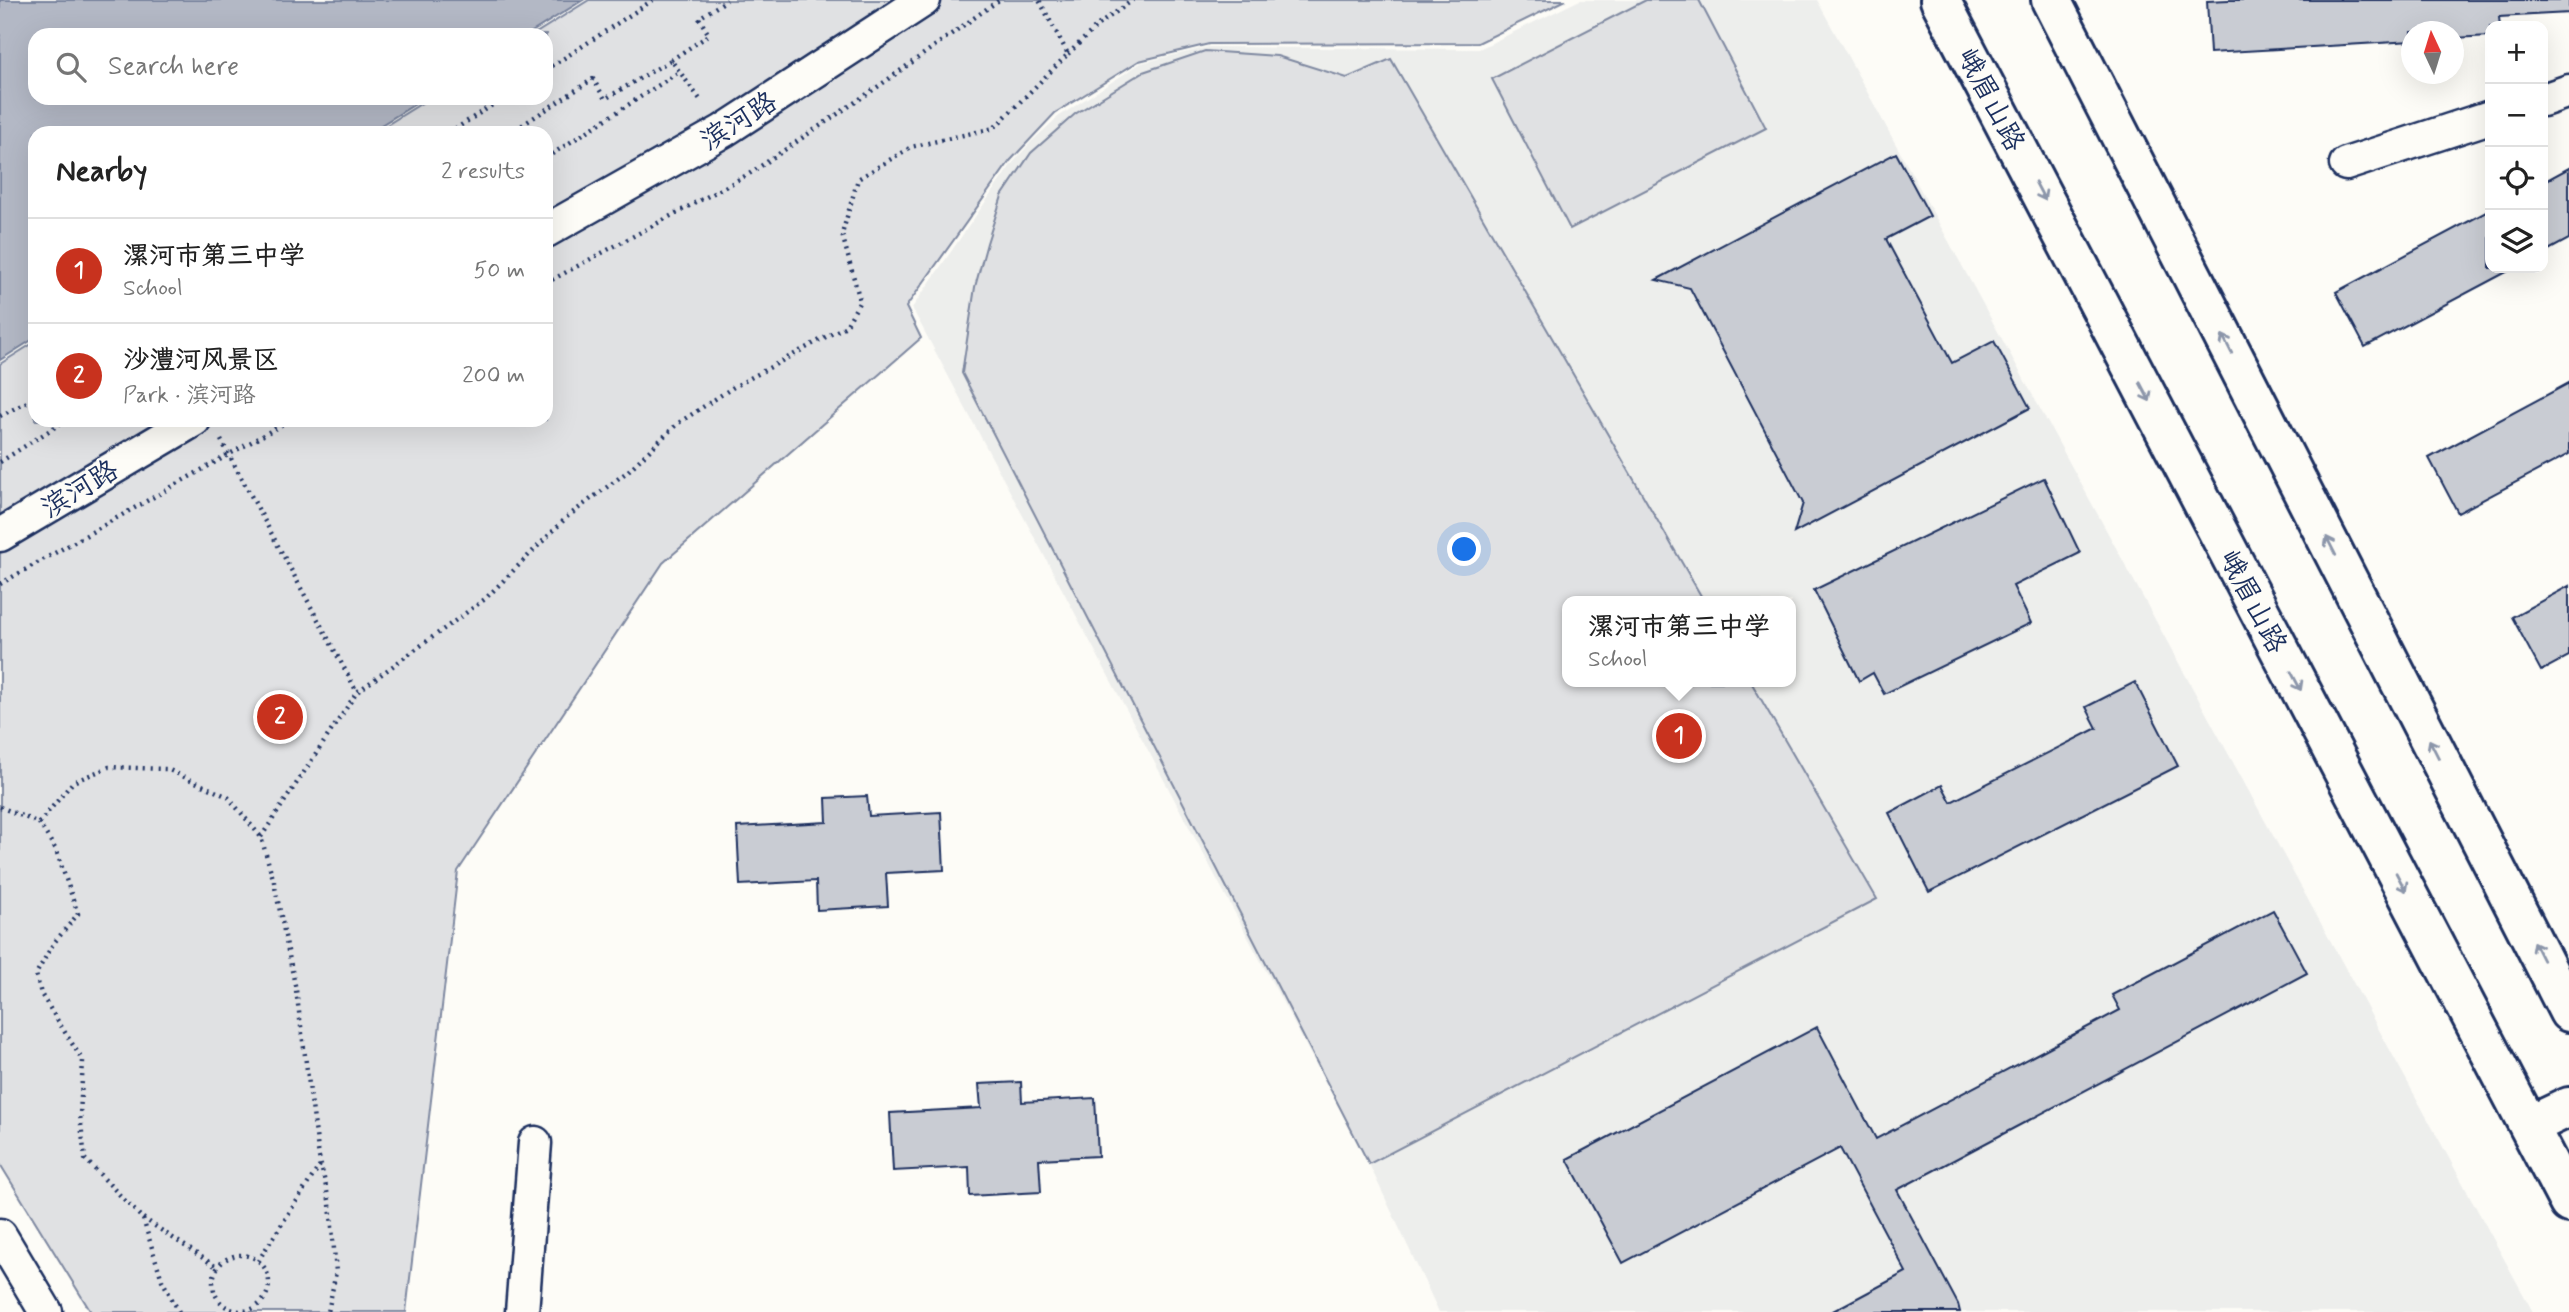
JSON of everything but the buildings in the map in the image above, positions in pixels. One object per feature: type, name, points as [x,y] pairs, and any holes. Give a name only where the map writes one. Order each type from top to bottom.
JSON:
[{"type":"street","name":"滨河路","points":[[553,227],[723,131],[924,0]]},
{"type":"street","name":"峨眉山路","points":[[1940,0],[2569,1203]]},
{"type":"street","points":[[2051,0],[2569,1012]]},
{"type":"street","points":[[2548,98],[2569,91]]},
{"type":"street","points":[[2346,164],[2485,119]]},
{"type":"street","name":"滨河路","points":[[0,535],[203,427]]},
{"type":"street","points":[[2529,1126],[2569,1107]]},
{"type":"street","points":[[522,1312],[535,1143]]},
{"type":"street","points":[[0,1236],[46,1312]]},
{"type":"path","points":[[553,65],[653,0]]},
{"type":"path","points":[[521,126],[593,79],[605,99],[671,60],[709,35],[699,18],[727,0]]},
{"type":"path","points":[[553,280],[748,174],[876,88],[999,0]]},
{"type":"path","points":[[1040,0],[1068,54]]},
{"type":"path","points":[[261,837],[357,692],[485,599],[567,517],[627,472],[677,424],[732,388],[846,326],[860,301],[842,234],[858,179],[911,147],[995,128],[1098,25],[1133,0]]},
{"type":"path","points":[[671,60],[723,131]]},
{"type":"path","points":[[553,153],[679,72]]},
{"type":"path","points":[[460,126],[492,105]]},
{"type":"path","points":[[0,416],[28,402]]},
{"type":"path","points":[[0,462],[55,427]]},
{"type":"path","points":[[206,427],[228,454],[357,692]]},
{"type":"path","points":[[0,584],[277,427]]},
{"type":"path","points":[[39,823],[73,782],[109,767],[167,769],[229,797],[261,837],[274,882],[296,990],[321,1164],[330,1204],[336,1272],[328,1312]]},
{"type":"path","points":[[0,807],[39,823],[56,850],[78,914],[53,944],[36,974],[41,994],[83,1061],[80,1115],[85,1159],[140,1216],[218,1268]]},
{"type":"path","points":[[258,1261],[321,1164]]},
{"type":"path","points":[[140,1216],[162,1280],[179,1312]]},
{"type":"path","points":[[241,1254],[258,1261],[265,1267],[269,1284],[262,1301],[247,1310],[229,1308],[216,1295],[214,1276],[218,1268],[224,1261],[241,1254]]},
{"type":"shaded area","points":[[0,0],[583,0],[538,28],[28,28],[28,105],[414,105],[379,126],[28,126],[28,342],[0,360]]},
{"type":"shaded area","points":[[589,0],[1566,0],[1478,43],[1209,44],[1139,61],[1055,113],[1010,161],[906,307],[921,338],[663,563],[458,871],[406,1312],[91,1312],[0,1164],[0,364],[28,346],[28,427],[553,427],[553,126],[385,126],[419,105],[553,105],[553,28],[544,28]]},
{"type":"shaded area","points":[[1580,0],[1817,0],[2533,1312],[1439,1312],[1369,1164],[912,308],[1011,165],[1058,117],[1141,63],[1208,47],[1479,49]]},
{"type":"shaded area","points":[[1646,0],[1699,0],[1766,128],[1570,229],[1492,79]]},
{"type":"shaded area","points":[[1205,51],[1277,56],[1347,78],[1391,59],[1701,596],[1562,596],[1562,687],[1754,687],[1877,899],[1369,1164],[962,373],[975,287],[1002,196],[1031,153],[1075,114],[1143,72]]},
{"type":"place","name":"沙澧河风景区","points":[[280,717]]},
{"type":"place","name":"漯河市第三中学","points":[[1679,736]]}]
